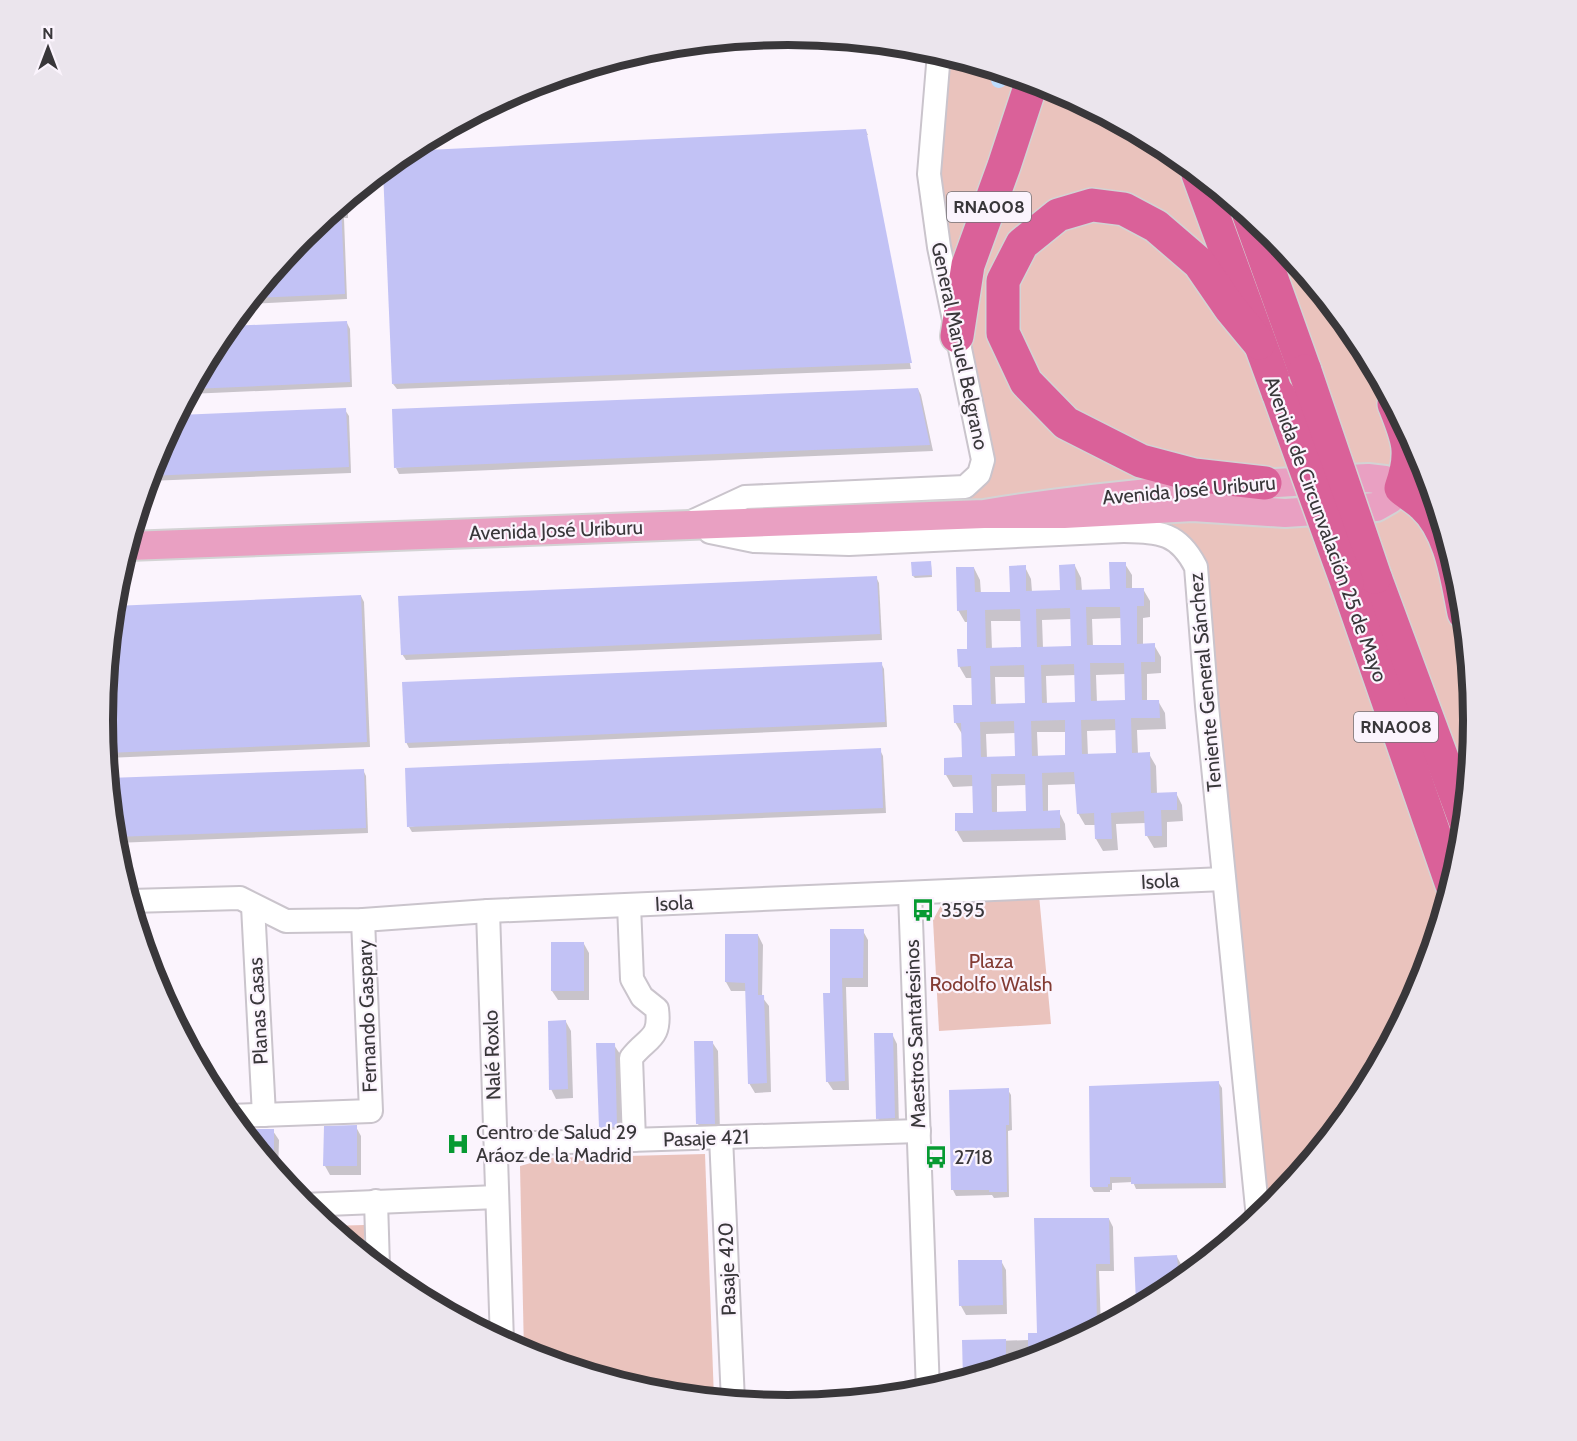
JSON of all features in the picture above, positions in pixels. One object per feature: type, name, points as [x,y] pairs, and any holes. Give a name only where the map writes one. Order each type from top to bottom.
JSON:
[{"type":"highway","name":"RNA008","points":[[957,336],[968,265],[1029,89]]},
{"type":"highway","name":"Avenida de Circunvalación 25 de Mayo","points":[[1203,187],[1279,396],[1458,805]]},
{"type":"highway","points":[[1259,343],[1230,309],[1199,264],[1156,226],[1124,209],[1092,205],[1058,215],[1022,244],[1003,281],[1003,333],[1026,382],[1066,423],[1141,461],[1194,475],[1265,483]]},
{"type":"highway","name":"Avenida de Circunvalación 25 de Mayo","points":[[1255,233],[1305,372],[1361,580],[1447,870]]},
{"type":"highway","points":[[1408,451],[1408,467],[1401,489],[1425,506],[1432,517]]},
{"type":"main road","name":"Avenida José Uriburu","points":[[136,546],[984,514],[1064,514],[1193,507],[1286,513],[1376,507],[1401,489],[1385,480],[1368,478],[1265,483],[1057,502],[984,514]]},
{"type":"street","name":"General Manuel Belgrano","points":[[682,526],[745,497],[965,487],[979,474],[983,460],[939,247],[929,174],[938,62]]},
{"type":"street","name":"Teniente General Sánchez","points":[[682,526],[754,541],[849,544],[1123,531],[1147,532],[1173,538],[1189,553],[1196,567],[1257,1207]]},
{"type":"street","name":"Isola","points":[[138,901],[240,898],[286,921],[363,920],[488,911],[629,905],[910,902],[1224,879]]},
{"type":"street","name":"Maestros Santafesinos","points":[[910,902],[928,1381]]},
{"type":"street","points":[[629,905],[632,979],[642,998],[657,1009],[659,1024],[653,1038],[640,1047],[631,1058],[634,1140]]},
{"type":"street","name":"Planas Casas","points":[[252,906],[264,1115]]},
{"type":"street","name":"Nalé Roxlo","points":[[488,911],[502,1332]]},
{"type":"street","name":"Fernando Gaspary","points":[[264,1115],[371,1112],[363,920]]},
{"type":"street","points":[[241,1116],[264,1115]]},
{"type":"street","name":"Pasaje 421","points":[[495,1154],[535,1143],[919,1131]]},
{"type":"street","name":"Pasaje 420","points":[[721,1137],[733,1394]]},
{"type":"street","points":[[318,1204],[497,1197]]},
{"type":"street","points":[[376,1202],[378,1257]]},
{"type":"green space","points":[[939,62],[1006,81],[1047,96],[1126,135],[1200,185],[1234,213],[1296,275],[1324,309],[1374,383],[1413,462],[1428,503],[1451,589],[1463,676],[1463,765],[1451,852],[1441,895],[1413,979],[1374,1058],[1324,1132],[1296,1166],[1257,1207],[1196,567],[1173,538],[682,526],[745,497],[862,491],[979,474],[939,247]]},
{"type":"green space","name":"Plaza Rodolfo Walsh","points":[[1039,895],[1051,1024],[939,1031],[933,920],[945,898]]},
{"type":"green space","points":[[705,1154],[714,1392],[657,1383],[614,1373],[524,1342],[520,1166],[549,1158]]},
{"type":"green space","points":[[364,1225],[364,1245],[343,1228],[341,1226]]},
{"type":"building","points":[[866,129],[912,363],[392,384],[383,180],[427,150]]},
{"type":"building","points":[[341,214],[345,294],[262,298],[311,243]]},
{"type":"building","points":[[347,321],[350,382],[200,389],[241,325]]},
{"type":"building","points":[[918,388],[930,445],[394,468],[392,409]]},
{"type":"building","points":[[346,408],[349,467],[159,476],[187,415]]},
{"type":"building","points":[[931,561],[932,575],[912,576],[911,562]]},
{"type":"building","points":[[1109,562],[1126,562],[1126,588],[1144,588],[1144,606],[1137,606],[1137,644],[1155,643],[1155,662],[1141,662],[1142,700],[1159,700],[1160,718],[1131,718],[1132,753],[1150,752],[1151,793],[1177,792],[1177,810],[1161,810],[1162,836],[1145,836],[1144,811],[1111,813],[1112,839],[1095,839],[1094,813],[1077,814],[1074,772],[1042,773],[1043,811],[1060,810],[1060,828],[955,831],[955,813],[973,813],[972,775],[944,775],[944,758],[962,757],[961,723],[954,723],[953,705],[972,705],[971,666],[958,667],[957,649],[967,649],[967,610],[957,611],[956,567],[974,567],[975,592],[1010,592],[1009,566],[1026,565],[1026,591],[1060,590],[1059,565],[1075,564],[1076,590],[1110,589]],"holes":[[[1086,607],[1120,607],[1121,645],[1087,645]],[[1070,608],[1071,646],[1037,647],[1036,609]],[[1020,609],[1021,647],[986,648],[985,610]],[[1090,663],[1124,663],[1125,700],[1091,701]],[[1074,664],[1075,702],[1042,703],[1041,665]],[[1024,665],[1025,703],[991,704],[990,666]],[[1115,719],[1116,753],[1082,754],[1081,720]],[[1065,720],[1065,755],[1032,756],[1031,721]],[[1014,721],[1015,756],[981,757],[980,722]],[[991,774],[1025,774],[1026,811],[992,812]]]},
{"type":"building","points":[[877,576],[880,634],[401,655],[398,596]]},
{"type":"building","points":[[361,595],[367,742],[114,753],[114,676],[123,606]]},
{"type":"building","points":[[882,662],[885,722],[405,743],[402,682]]},
{"type":"building","points":[[881,748],[883,808],[407,827],[405,768]]},
{"type":"building","points":[[364,769],[366,828],[124,837],[115,778]]},
{"type":"building","points":[[830,929],[864,929],[863,978],[842,978],[845,1081],[826,1082],[823,993],[830,993]]},
{"type":"building","points":[[725,934],[758,934],[758,995],[764,995],[767,1083],[748,1084],[745,983],[725,982]]},
{"type":"building","points":[[551,942],[584,942],[584,991],[551,991]]},
{"type":"building","points":[[566,1020],[568,1089],[549,1090],[548,1021]]},
{"type":"building","points":[[874,1033],[893,1033],[895,1118],[876,1119]]},
{"type":"building","points":[[694,1041],[713,1041],[715,1124],[696,1124]]},
{"type":"building","points":[[596,1043],[615,1043],[617,1127],[599,1128]]},
{"type":"building","points":[[1219,1081],[1223,1183],[1131,1184],[1131,1177],[1110,1177],[1108,1187],[1090,1187],[1089,1086]]},
{"type":"building","points":[[1009,1088],[1009,1125],[1006,1125],[1007,1192],[951,1190],[949,1090]]},
{"type":"building","points":[[357,1125],[357,1166],[323,1166],[324,1126]]},
{"type":"building","points":[[251,1129],[274,1129],[274,1158]]},
{"type":"building","points":[[1034,1218],[1109,1218],[1110,1264],[1096,1264],[1097,1321],[1047,1345],[1028,1350],[1028,1333],[1037,1333]]},
{"type":"building","points":[[1177,1255],[1178,1272],[1136,1300],[1134,1257]]},
{"type":"building","points":[[958,1260],[1002,1260],[1003,1305],[959,1306]]},
{"type":"building","points":[[1006,1339],[1006,1360],[963,1373],[962,1340]]},
{"type":"place","name":"3595","points":[[923,910]]},
{"type":"place","name":"Centro de Salud 29 Aráoz de la Madrid","points":[[458,1144]]},
{"type":"place","name":"2718","points":[[936,1157]]}]
